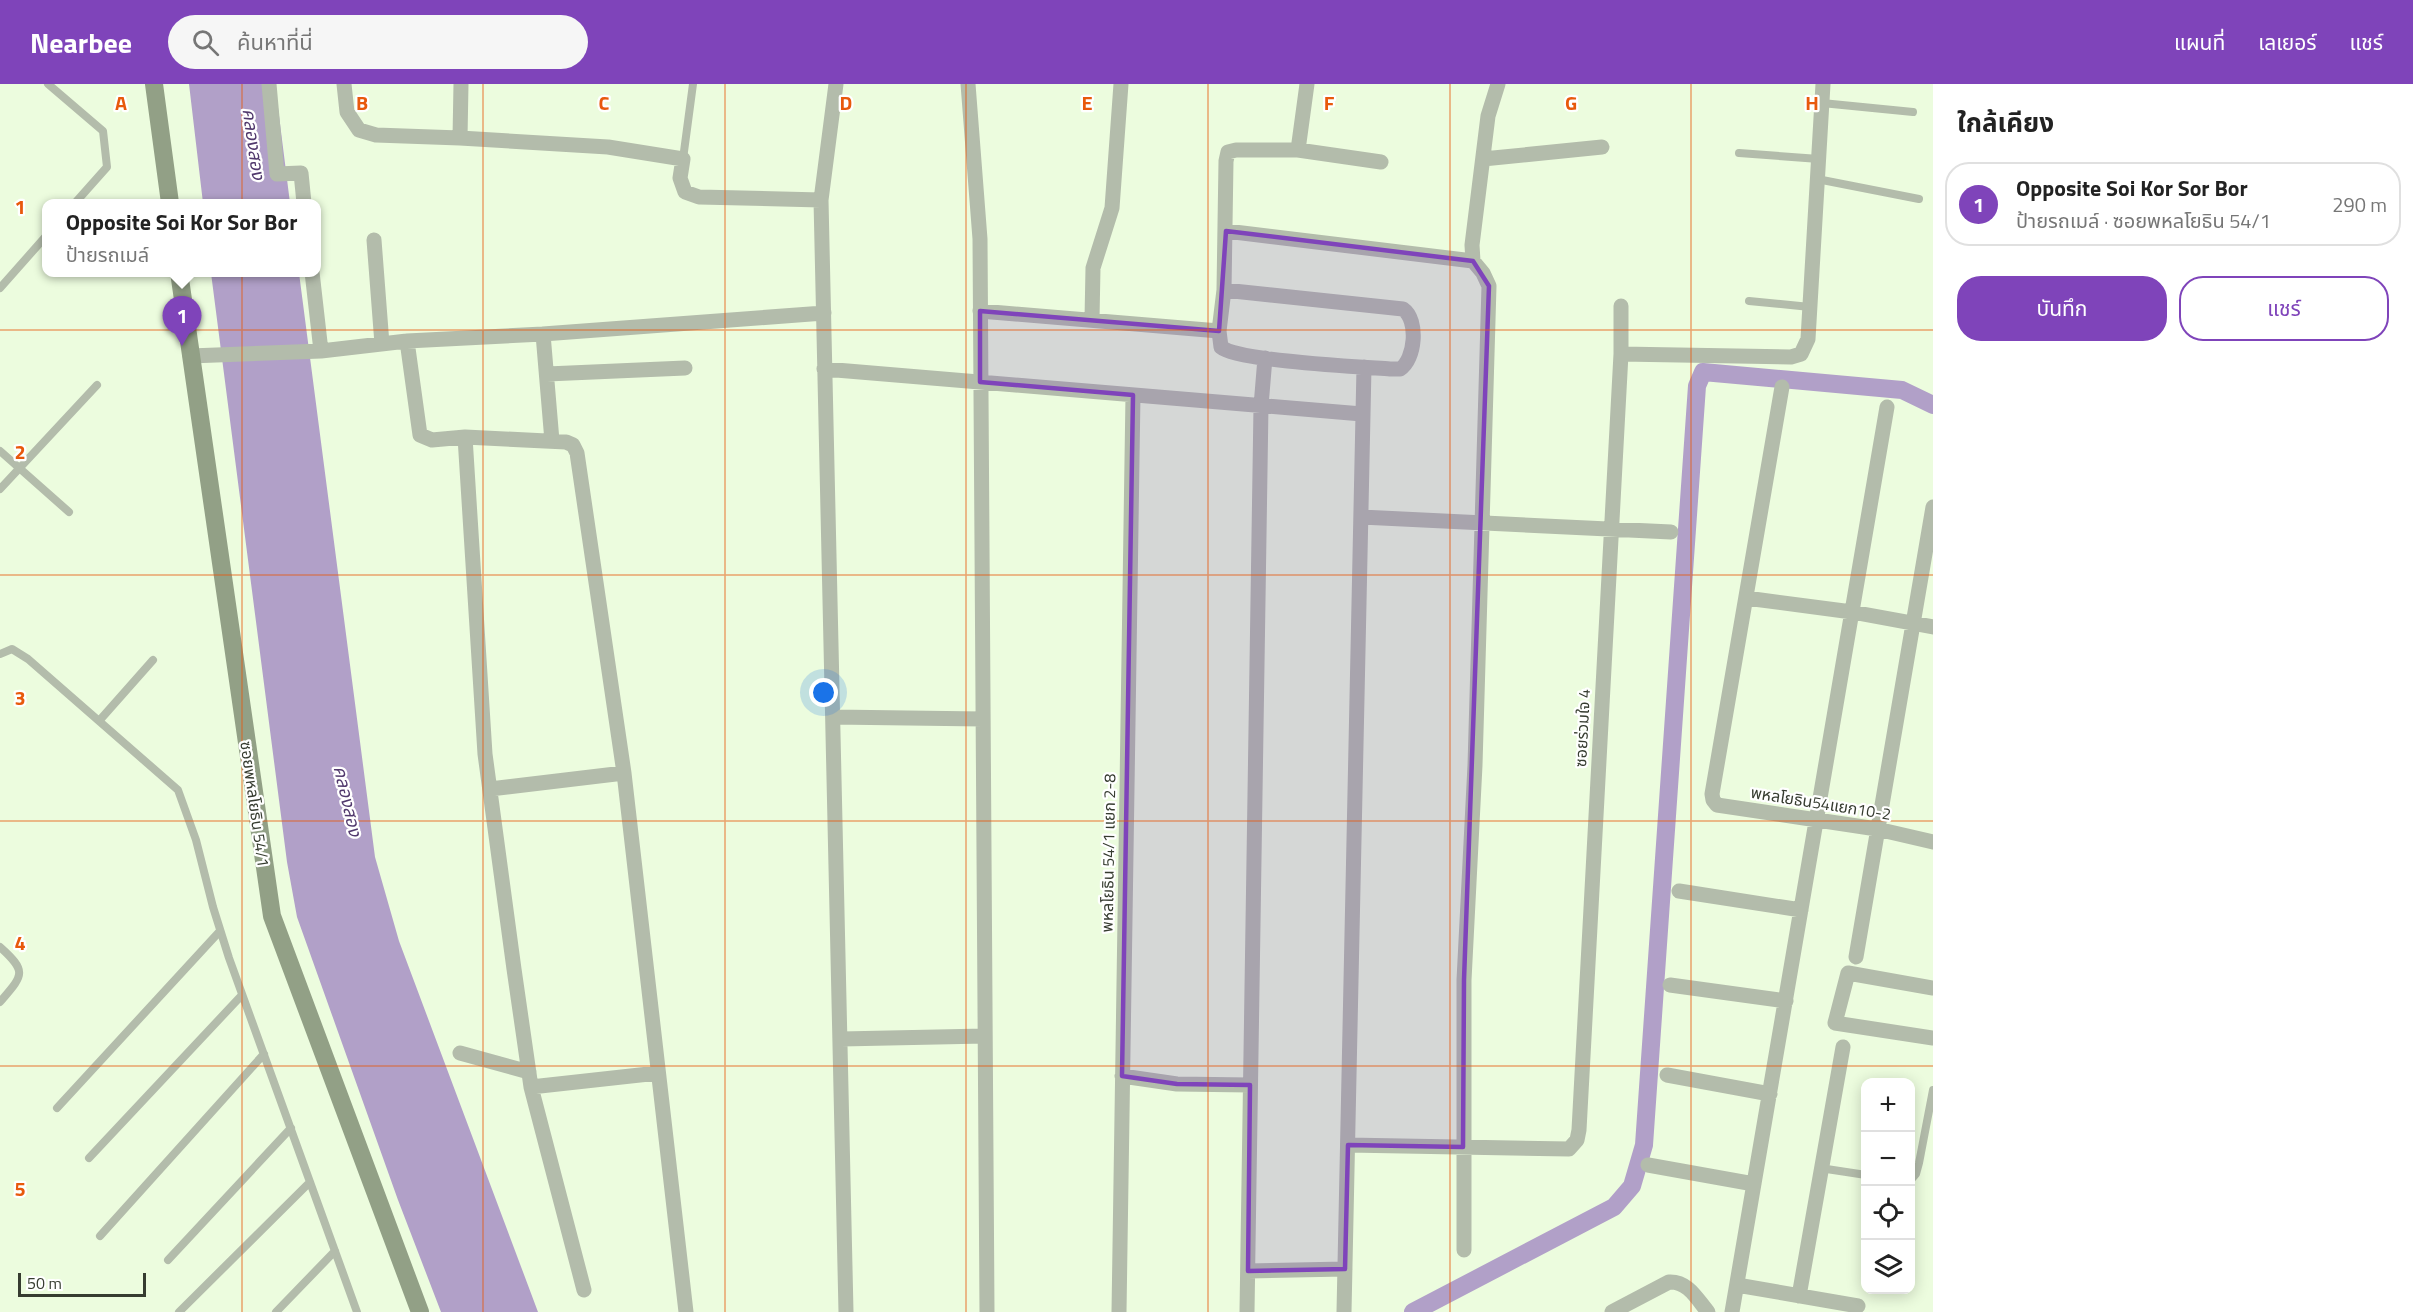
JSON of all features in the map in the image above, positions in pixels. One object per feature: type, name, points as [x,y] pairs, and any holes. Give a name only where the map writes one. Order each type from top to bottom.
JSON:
[{"type":"street","points":[[154,84],[169,199]]},
{"type":"street","points":[[269,84],[277,174],[301,173],[304,199]]},
{"type":"street","points":[[344,84],[347,112],[359,130],[375,135],[608,147],[682,159],[680,178],[685,192],[699,197],[821,200]]},
{"type":"street","points":[[460,138],[461,84]]},
{"type":"street","points":[[836,84],[821,200],[846,1312]]},
{"type":"street","points":[[968,84],[980,239],[987,1312]]},
{"type":"street","points":[[1092,319],[1093,268],[1112,208],[1121,84]]},
{"type":"street","points":[[1298,150],[1307,84]]},
{"type":"street","points":[[1464,1250],[1464,980],[1475,765],[1489,286],[1483,273],[1473,261],[1472,245],[1488,116],[1498,84]]},
{"type":"street","points":[[1621,354],[1791,357],[1801,354],[1808,339],[1823,84]]},
{"type":"street","points":[[1483,159],[1602,147]]},
{"type":"street","points":[[1224,290],[1398,308],[1409,313],[1413,324],[1410,353],[1405,366],[1400,369],[1364,367],[1265,358],[1226,351],[1221,347],[1219,331],[1224,290],[1228,152],[1298,150],[1381,162]]},
{"type":"street","points":[[1226,231],[1473,261]]},
{"type":"street","points":[[374,240],[382,344]]},
{"type":"street","name":"ซอยพหลโยธิน 54/1","points":[[180,277],[272,916],[420,1312]]},
{"type":"street","points":[[312,277],[321,351]]},
{"type":"street","name":"ซอยร่วมใจ 4","points":[[1463,1147],[1569,1149],[1577,1140],[1579,1130],[1621,354],[1621,306]]},
{"type":"street","points":[[980,311],[1219,331]]},
{"type":"street","points":[[190,356],[321,351],[407,341],[543,334],[824,313]]},
{"type":"street","points":[[543,334],[552,441]]},
{"type":"street","points":[[407,341],[420,435],[432,440],[465,437],[566,442],[573,445],[580,464],[624,773],[686,1312]]},
{"type":"street","points":[[1247,1312],[1261,406],[1265,358]]},
{"type":"street","points":[[1344,1312],[1364,367]]},
{"type":"street","points":[[547,374],[685,368]]},
{"type":"street","points":[[824,369],[1362,414]]},
{"type":"street","points":[[1782,387],[1746,598],[1852,612],[1933,627]]},
{"type":"street","name":"พหลโยธิน 54/1 แยก 2-8","points":[[1119,1312],[1133,395]]},
{"type":"street","points":[[1732,1312],[1887,407]]},
{"type":"street","points":[[465,437],[485,754],[530,1079],[584,1290]]},
{"type":"street","points":[[1856,957],[1933,507]]},
{"type":"street","points":[[1360,517],[1671,532]]},
{"type":"street","name":"พหลโยธิน54แยก10-2","points":[[1746,598],[1712,794],[1713,801],[1717,805],[1877,829],[1933,842]]},
{"type":"street","points":[[833,717],[983,719]]},
{"type":"street","points":[[490,789],[624,773]]},
{"type":"street","points":[[1679,891],[1801,910]]},
{"type":"street","points":[[1933,988],[1848,973],[1835,1023],[1933,1038]]},
{"type":"street","points":[[1670,985],[1786,1001]]},
{"type":"street","points":[[841,1040],[985,1036]]},
{"type":"street","points":[[1799,1296],[1843,1047]]},
{"type":"street","points":[[460,1053],[530,1079],[658,1073]]},
{"type":"street","points":[[1666,1075],[1770,1094]]},
{"type":"street","points":[[1122,1076],[1168,1083],[1250,1085]]},
{"type":"street","points":[[1348,1146],[1463,1147]]},
{"type":"street","points":[[1648,1165],[1754,1184]]},
{"type":"street","points":[[1248,1271],[1345,1269]]},
{"type":"street","points":[[1612,1312],[1669,1282],[1684,1284],[1708,1312]]},
{"type":"street","points":[[1737,1286],[1858,1306]]},
{"type":"lane","points":[[48,84],[103,131],[107,167],[79,199]]},
{"type":"lane","points":[[682,159],[693,84]]},
{"type":"lane","points":[[1822,104],[1913,112]]},
{"type":"lane","points":[[1739,153],[1819,159]]},
{"type":"lane","points":[[1817,179],[1919,199]]},
{"type":"lane","points":[[0,288],[42,241]]},
{"type":"lane","points":[[1749,301],[1810,307]]},
{"type":"lane","points":[[0,489],[97,385]]},
{"type":"lane","points":[[0,451],[69,512]]},
{"type":"lane","points":[[0,654],[12,649],[28,658],[178,790],[196,840],[220,931],[357,1312]]},
{"type":"lane","points":[[99,721],[153,660]]},
{"type":"lane","points":[[57,1108],[220,931]]},
{"type":"lane","points":[[0,948],[17,963],[20,973],[18,981],[0,1002]]},
{"type":"lane","points":[[89,1158],[242,995]]},
{"type":"lane","points":[[100,1236],[264,1054]]},
{"type":"lane","points":[[1915,1175],[1933,1090]]},
{"type":"lane","points":[[168,1260],[291,1128]]},
{"type":"lane","points":[[1820,1168],[1861,1175]]},
{"type":"lane","points":[[179,1312],[310,1182]]},
{"type":"lane","points":[[276,1312],[335,1251]]},
{"type":"highlighted area","points":[[1226,231],[1473,261],[1489,286],[1464,980],[1463,1147],[1348,1145],[1345,1269],[1248,1271],[1250,1085],[1177,1084],[1122,1076],[1133,395],[980,382],[980,311],[1219,331]]},
{"type":"water","name":"คลองสอง","points":[[189,84],[275,84],[289,199],[203,199]]},
{"type":"water","name":"คลองสอง","points":[[212,277],[300,277],[375,857],[399,941],[538,1312],[441,1312],[398,1200],[297,917],[287,862]]},
{"type":"waterway","points":[[1413,1312],[1614,1207],[1632,1186],[1644,1145],[1697,386],[1703,372],[1902,390],[1933,405]]},
{"type":"place","name":"Opposite Soi Kor Sor Bor","points":[[182,346]]}]
